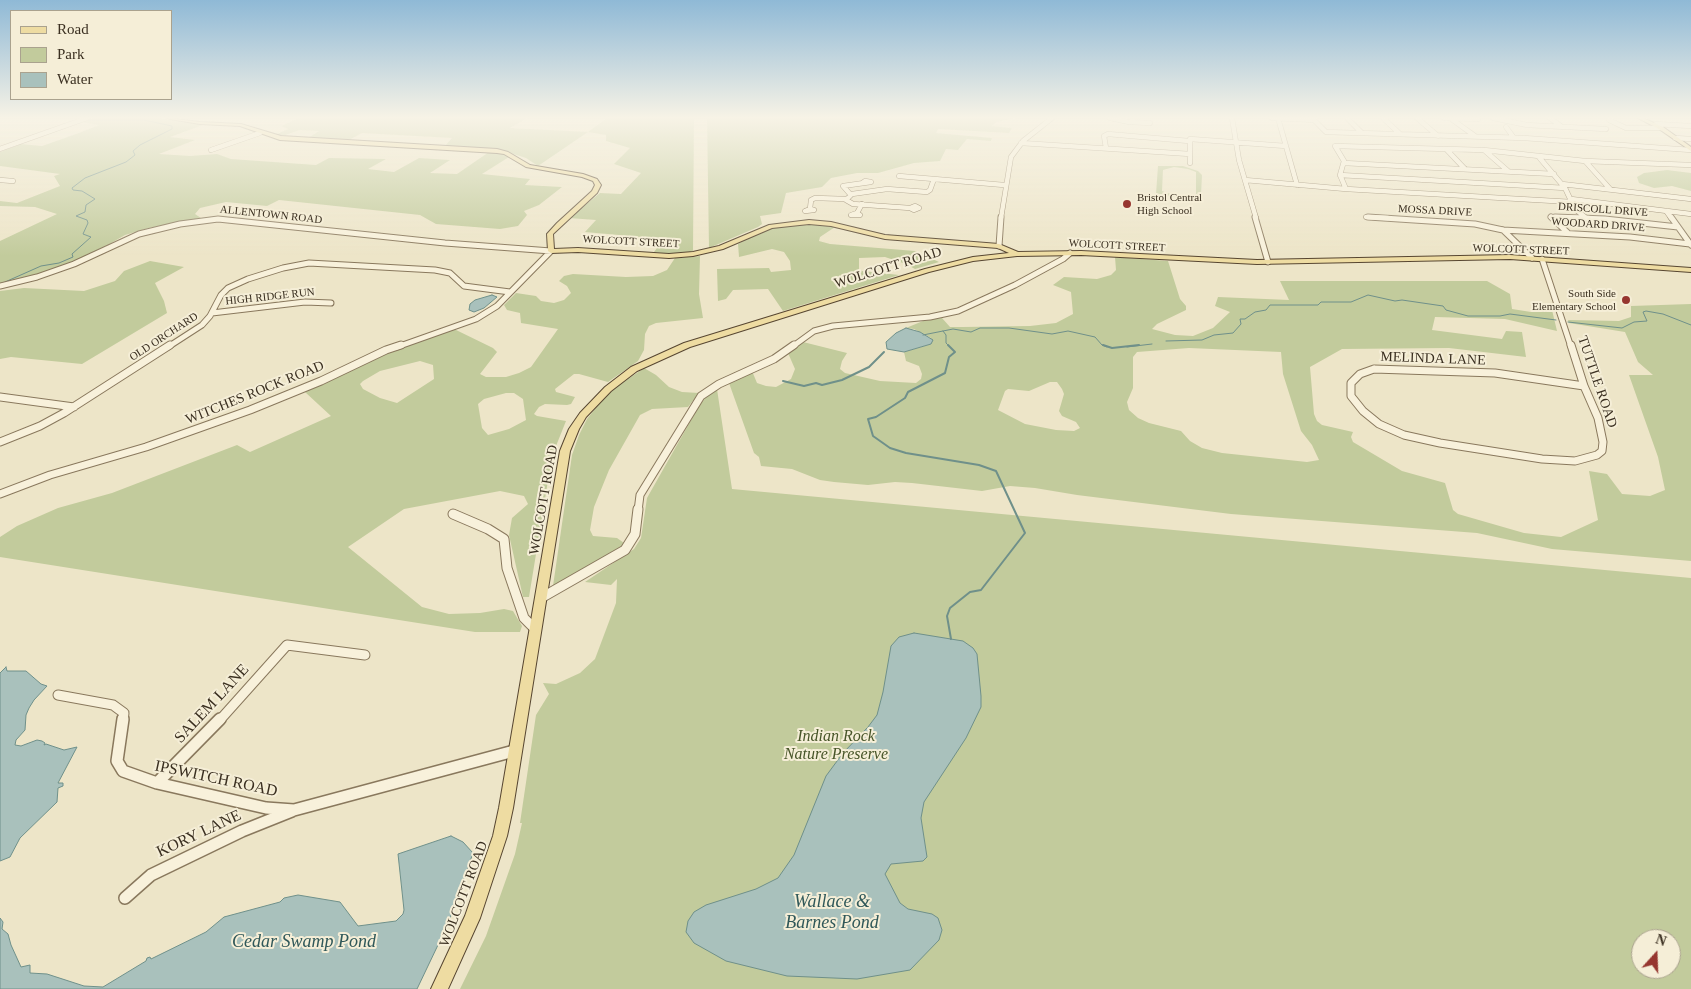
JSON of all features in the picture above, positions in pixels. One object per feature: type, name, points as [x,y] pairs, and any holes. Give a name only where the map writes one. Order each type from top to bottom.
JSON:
[{"type":"main road","points":[[525,164],[583,176],[595,180],[598,185],[595,192],[550,234],[551,251]]},
{"type":"main road","name":"WOLCOTT STREET","points":[[551,251],[578,250],[670,256],[693,254],[722,248],[771,226],[802,222],[830,224],[885,237],[999,246],[1017,254],[1070,253],[1268,262],[1480,257],[1532,258],[1691,270]]},
{"type":"main road","name":"WOLCOTT ROAD","points":[[439,989],[472,918],[494,856],[506,808],[514,751],[567,443],[583,415],[598,398],[621,378],[652,360],[706,338],[927,270],[973,259],[1017,254]]},
{"type":"street","points":[[999,246],[1000,211],[1009,164]]},
{"type":"street","points":[[1241,164],[1268,262]]},
{"type":"street","points":[[1291,164],[1297,185]]},
{"type":"street","points":[[1344,164],[1340,175],[1346,189]]},
{"type":"street","points":[[1367,164],[1554,174]]},
{"type":"street","points":[[1461,164],[1466,169]]},
{"type":"street","points":[[1500,164],[1508,171]]},
{"type":"street","points":[[1545,164],[1563,186],[1577,211],[1585,218]]},
{"type":"street","points":[[1586,164],[1611,190]]},
{"type":"street","points":[[1669,164],[1691,165]]},
{"type":"street","points":[[1340,175],[1563,186],[1691,199]]},
{"type":"street","points":[[899,176],[1004,185]]},
{"type":"street","points":[[846,199],[850,194],[894,189],[919,192],[929,191],[934,179]]},
{"type":"street","points":[[0,180],[14,181]]},
{"type":"street","points":[[1244,180],[1346,189],[1571,201],[1691,214]]},
{"type":"street","points":[[850,194],[842,186],[862,183]]},
{"type":"street","points":[[810,209],[811,200],[815,198],[846,199],[850,203],[910,208]]},
{"type":"street","points":[[874,205],[877,200]]},
{"type":"street","points":[[857,213],[862,204]]},
{"type":"street","points":[[1666,211],[1691,244]]},
{"type":"street","name":"DRISCOLL DRIVE","points":[[1568,233],[1551,216],[1678,227]]},
{"type":"street","name":"MOSSA DRIVE","points":[[1366,218],[1475,224],[1504,230]]},
{"type":"street","name":"ALLENTOWN ROAD","points":[[0,286],[74,264],[139,234],[180,224],[218,219],[446,243],[551,251]]},
{"type":"street","points":[[1504,230],[1532,258]]},
{"type":"street","name":"WOODARD DRIVE","points":[[1504,230],[1638,238],[1691,244]]},
{"type":"street","name":"WITCHES ROCK ROAD","points":[[0,494],[50,475],[146,447],[288,396],[386,350],[446,331],[476,319],[497,306],[551,251]]},
{"type":"street","points":[[541,598],[625,550],[635,534],[640,495],[701,396],[719,384],[774,359],[814,331],[832,326],[930,317],[958,311],[1015,285],[1070,253]]},
{"type":"street","name":"TUTTLE ROAD","points":[[1542,259],[1584,386],[1598,418],[1604,442],[1602,451],[1597,455]]},
{"type":"street","name":"OLD ORCHARD","points":[[0,442],[40,426],[74,407],[202,325],[212,313],[221,295],[237,284],[283,268],[309,264],[444,271],[455,276],[464,286],[510,292]]},
{"type":"street","name":"HIGH RIDGE RUN","points":[[212,313],[305,302],[331,304]]},
{"type":"street","name":"MELINDA LANE","points":[[1584,386],[1495,373],[1403,368],[1374,369],[1360,374],[1351,383],[1351,396],[1363,411],[1380,424],[1404,435],[1440,443],[1542,459],[1575,461],[1597,455]]},
{"type":"street","points":[[0,397],[74,407]]},
{"type":"street","points":[[453,514],[488,529],[504,539],[507,568],[511,583],[524,618],[535,629]]},
{"type":"street","name":"SALEM LANE","points":[[157,783],[232,707],[288,645],[365,655]]},
{"type":"street","name":"IPSWITCH ROAD","points":[[58,695],[113,704],[124,713],[117,761],[123,772],[157,783],[266,808],[294,810],[514,751]]},
{"type":"street","name":"KORY LANE","points":[[125,898],[151,875],[242,831],[294,810]]},
{"type":"green space","points":[[0,164],[377,164],[368,169],[394,172],[408,164],[444,164],[430,173],[457,174],[471,164],[498,164],[482,174],[530,179],[525,185],[562,187],[539,205],[524,211],[527,215],[518,226],[500,229],[436,224],[420,215],[279,200],[267,206],[226,202],[200,208],[195,214],[201,218],[149,228],[125,235],[94,253],[53,270],[0,284],[0,241],[57,214],[35,207],[0,206],[0,201],[17,203],[60,186],[54,176],[60,174],[0,166]]},
{"type":"green space","points":[[614,164],[694,164],[693,252],[669,254],[654,252],[664,239],[585,232],[596,220],[569,218],[600,193],[621,194],[641,173]]},
{"type":"green space","points":[[708,164],[910,164],[878,173],[857,173],[831,178],[822,187],[786,193],[781,213],[760,216],[762,224],[758,227],[709,248]]},
{"type":"green space","points":[[1158,166],[1183,166],[1198,171],[1202,175],[1201,195],[1196,198],[1186,199],[1156,194]],"holes":[[[1174,167],[1196,172],[1196,194],[1179,197],[1162,191],[1163,170]]]},
{"type":"green space","points":[[1667,170],[1691,173],[1691,191],[1672,186],[1654,188],[1639,183],[1637,177],[1644,173]]},
{"type":"green space","points":[[815,224],[835,227],[820,237],[819,241],[830,244],[915,251],[939,262],[915,269],[885,257],[859,258],[859,269],[862,271],[899,275],[783,311],[768,289],[733,290],[726,299],[718,301],[717,269],[769,268],[771,272],[791,270],[790,261],[784,252],[772,249],[739,257],[738,244],[764,230],[776,227]]},
{"type":"green space","points":[[700,256],[699,294],[703,318],[656,323],[649,326],[645,334],[644,350],[638,361],[608,382],[574,374],[555,389],[556,392],[575,397],[571,404],[545,404],[539,407],[534,414],[566,421],[552,456],[529,597],[523,597],[509,535],[512,518],[528,504],[524,496],[500,491],[404,509],[348,547],[422,607],[449,614],[480,613],[504,609],[513,611],[522,626],[520,632],[475,632],[0,557],[0,537],[17,526],[58,508],[112,493],[237,445],[250,452],[331,416],[305,392],[385,352],[454,329],[493,348],[497,352],[480,374],[486,377],[506,377],[519,373],[531,367],[558,329],[521,323],[520,313],[507,310],[504,305],[516,293],[536,296],[541,301],[554,303],[564,300],[571,293],[567,286],[559,281],[564,276],[573,274],[626,277],[653,276],[667,270],[675,258]],"holes":[[[420,361],[433,365],[434,379],[397,403],[380,398],[363,389],[360,384],[380,371]],[[506,393],[514,393],[523,399],[526,420],[509,429],[488,435],[482,428],[478,404],[484,399]]]},
{"type":"green space","points":[[1115,257],[1168,261],[1180,299],[1186,306],[1186,310],[1157,324],[1152,329],[1175,335],[1193,336],[1213,328],[1230,312],[1215,306],[1218,297],[1289,300],[1280,281],[1487,281],[1510,294],[1512,309],[1531,312],[1552,310],[1557,331],[1505,319],[1435,317],[1432,330],[1502,339],[1506,331],[1522,332],[1526,357],[1449,348],[1342,349],[1310,367],[1314,414],[1317,421],[1322,425],[1353,432],[1351,437],[1353,442],[1402,471],[1445,483],[1453,510],[1458,514],[1524,533],[1561,537],[1598,520],[1589,471],[1607,474],[1622,494],[1650,496],[1665,490],[1658,457],[1629,375],[1653,375],[1638,362],[1625,332],[1569,323],[1568,320],[1619,321],[1631,317],[1631,306],[1691,304],[1691,561],[1552,549],[1477,533],[1231,514],[1035,488],[1010,486],[982,491],[912,483],[895,482],[868,485],[834,482],[820,480],[792,469],[761,466],[759,457],[754,453],[729,383],[752,371],[757,383],[766,386],[776,387],[791,379],[795,369],[788,353],[803,342],[847,353],[840,369],[845,373],[880,381],[916,383],[921,379],[922,374],[919,366],[906,361],[904,352],[931,344],[931,338],[914,329],[906,328],[923,321],[942,318],[950,327],[1030,326],[1056,323],[1073,314],[1071,292],[1053,285],[1064,277],[1097,279],[1111,275],[1116,270]],"holes":[[[1189,348],[1281,352],[1283,374],[1301,431],[1312,445],[1319,460],[1307,462],[1222,453],[1202,448],[1190,441],[1181,431],[1149,423],[1138,418],[1129,410],[1127,402],[1133,388],[1133,357],[1137,352]],[[1050,382],[1057,382],[1064,394],[1059,411],[1062,416],[1076,422],[1080,428],[1074,431],[1056,430],[1025,424],[998,410],[1005,391],[1008,389],[1029,391]]]},
{"type":"green space","points":[[150,261],[184,267],[155,283],[164,301],[167,313],[82,364],[11,357],[0,359],[0,291],[24,288],[84,291],[115,281],[124,271]]},
{"type":"green space","points":[[644,368],[656,375],[669,387],[682,392],[699,393],[688,407],[652,409],[640,415],[609,470],[594,507],[590,530],[593,536],[617,538],[624,543],[621,547],[553,586],[572,455],[579,435],[587,419],[598,405],[615,388]]},
{"type":"green space","name":"Indian Rock Nature Preserve","points":[[717,389],[732,489],[1691,578],[1691,989],[460,989],[486,936],[515,854],[522,823],[520,823],[536,715],[549,694],[543,683],[556,684],[580,673],[595,659],[616,603],[617,579],[611,585],[585,582],[634,549],[641,538],[647,498],[699,406],[706,397]]},
{"type":"water","points":[[492,295],[497,297],[484,308],[474,312],[469,310],[470,304],[475,300]]},
{"type":"water","points":[[906,328],[920,332],[933,340],[931,344],[904,352],[887,349],[886,342],[896,333]]},
{"type":"water","name":"Wallace & Barnes Pond","points":[[914,633],[963,641],[973,648],[977,654],[981,696],[981,707],[966,738],[924,802],[921,818],[927,857],[923,861],[891,864],[885,874],[900,903],[908,909],[932,914],[938,918],[942,930],[939,940],[910,970],[857,979],[787,976],[726,961],[694,943],[686,932],[688,921],[694,912],[706,905],[756,889],[778,878],[794,855],[826,776],[843,753],[877,715],[891,646],[899,637]]},
{"type":"water","points":[[6,667],[7,671],[26,671],[41,684],[47,686],[29,708],[26,715],[25,730],[16,740],[15,745],[21,746],[37,740],[45,743],[44,745],[64,750],[77,747],[58,783],[63,783],[63,786],[58,788],[57,802],[20,838],[10,857],[0,861],[0,673]]},
{"type":"water","name":"Cedar Swamp Pond","points":[[451,836],[463,842],[473,853],[448,924],[417,989],[0,989],[0,918],[3,922],[2,929],[8,934],[21,967],[30,965],[30,973],[47,974],[84,986],[103,987],[146,961],[147,958],[150,957],[151,959],[206,932],[224,917],[280,902],[284,898],[298,895],[340,902],[358,926],[396,921],[403,914],[404,910],[398,854]]},
{"type":"waterway","points":[[5,282],[41,266],[59,263],[73,257],[72,254],[91,237],[83,234],[88,223],[87,220],[76,216],[85,212],[86,205],[95,199],[82,191],[73,190],[72,188],[85,178],[120,164]]},
{"type":"waterway","points":[[1166,341],[1202,340],[1214,335],[1233,333],[1241,324],[1240,319],[1245,319],[1255,312],[1266,310],[1270,305],[1318,305],[1321,302],[1351,302],[1368,295],[1395,301],[1402,300],[1443,306],[1446,310],[1468,316],[1500,316],[1510,314],[1556,320]]},
{"type":"waterway","points":[[1568,322],[1622,328],[1634,322],[1647,321],[1643,312],[1646,311],[1663,314],[1691,325]]},
{"type":"waterway","points":[[943,331],[953,329],[971,332],[980,328],[1009,328],[1052,334],[1068,331],[1095,337],[1102,345],[1107,347]]},
{"type":"waterway","points":[[923,335],[943,331]]},
{"type":"waterway","points":[[943,331],[946,335],[946,343],[955,352],[949,357],[945,373],[908,392],[905,398],[876,417],[868,419],[873,436],[890,448],[906,453],[979,465],[996,471],[1025,533],[981,590],[970,592],[950,608],[947,616],[951,639]]},
{"type":"waterway","points":[[1127,347],[1152,344]]},
{"type":"waterway","points":[[1103,345],[1112,348],[1139,345]]},
{"type":"waterway","points":[[783,381],[804,386],[816,383],[822,385],[842,380],[869,367],[884,352]]},
{"type":"place","name":"Bristol Central High School","points":[[1127,204]]},
{"type":"place","name":"South Side Elementary School","points":[[1626,300]]}]
